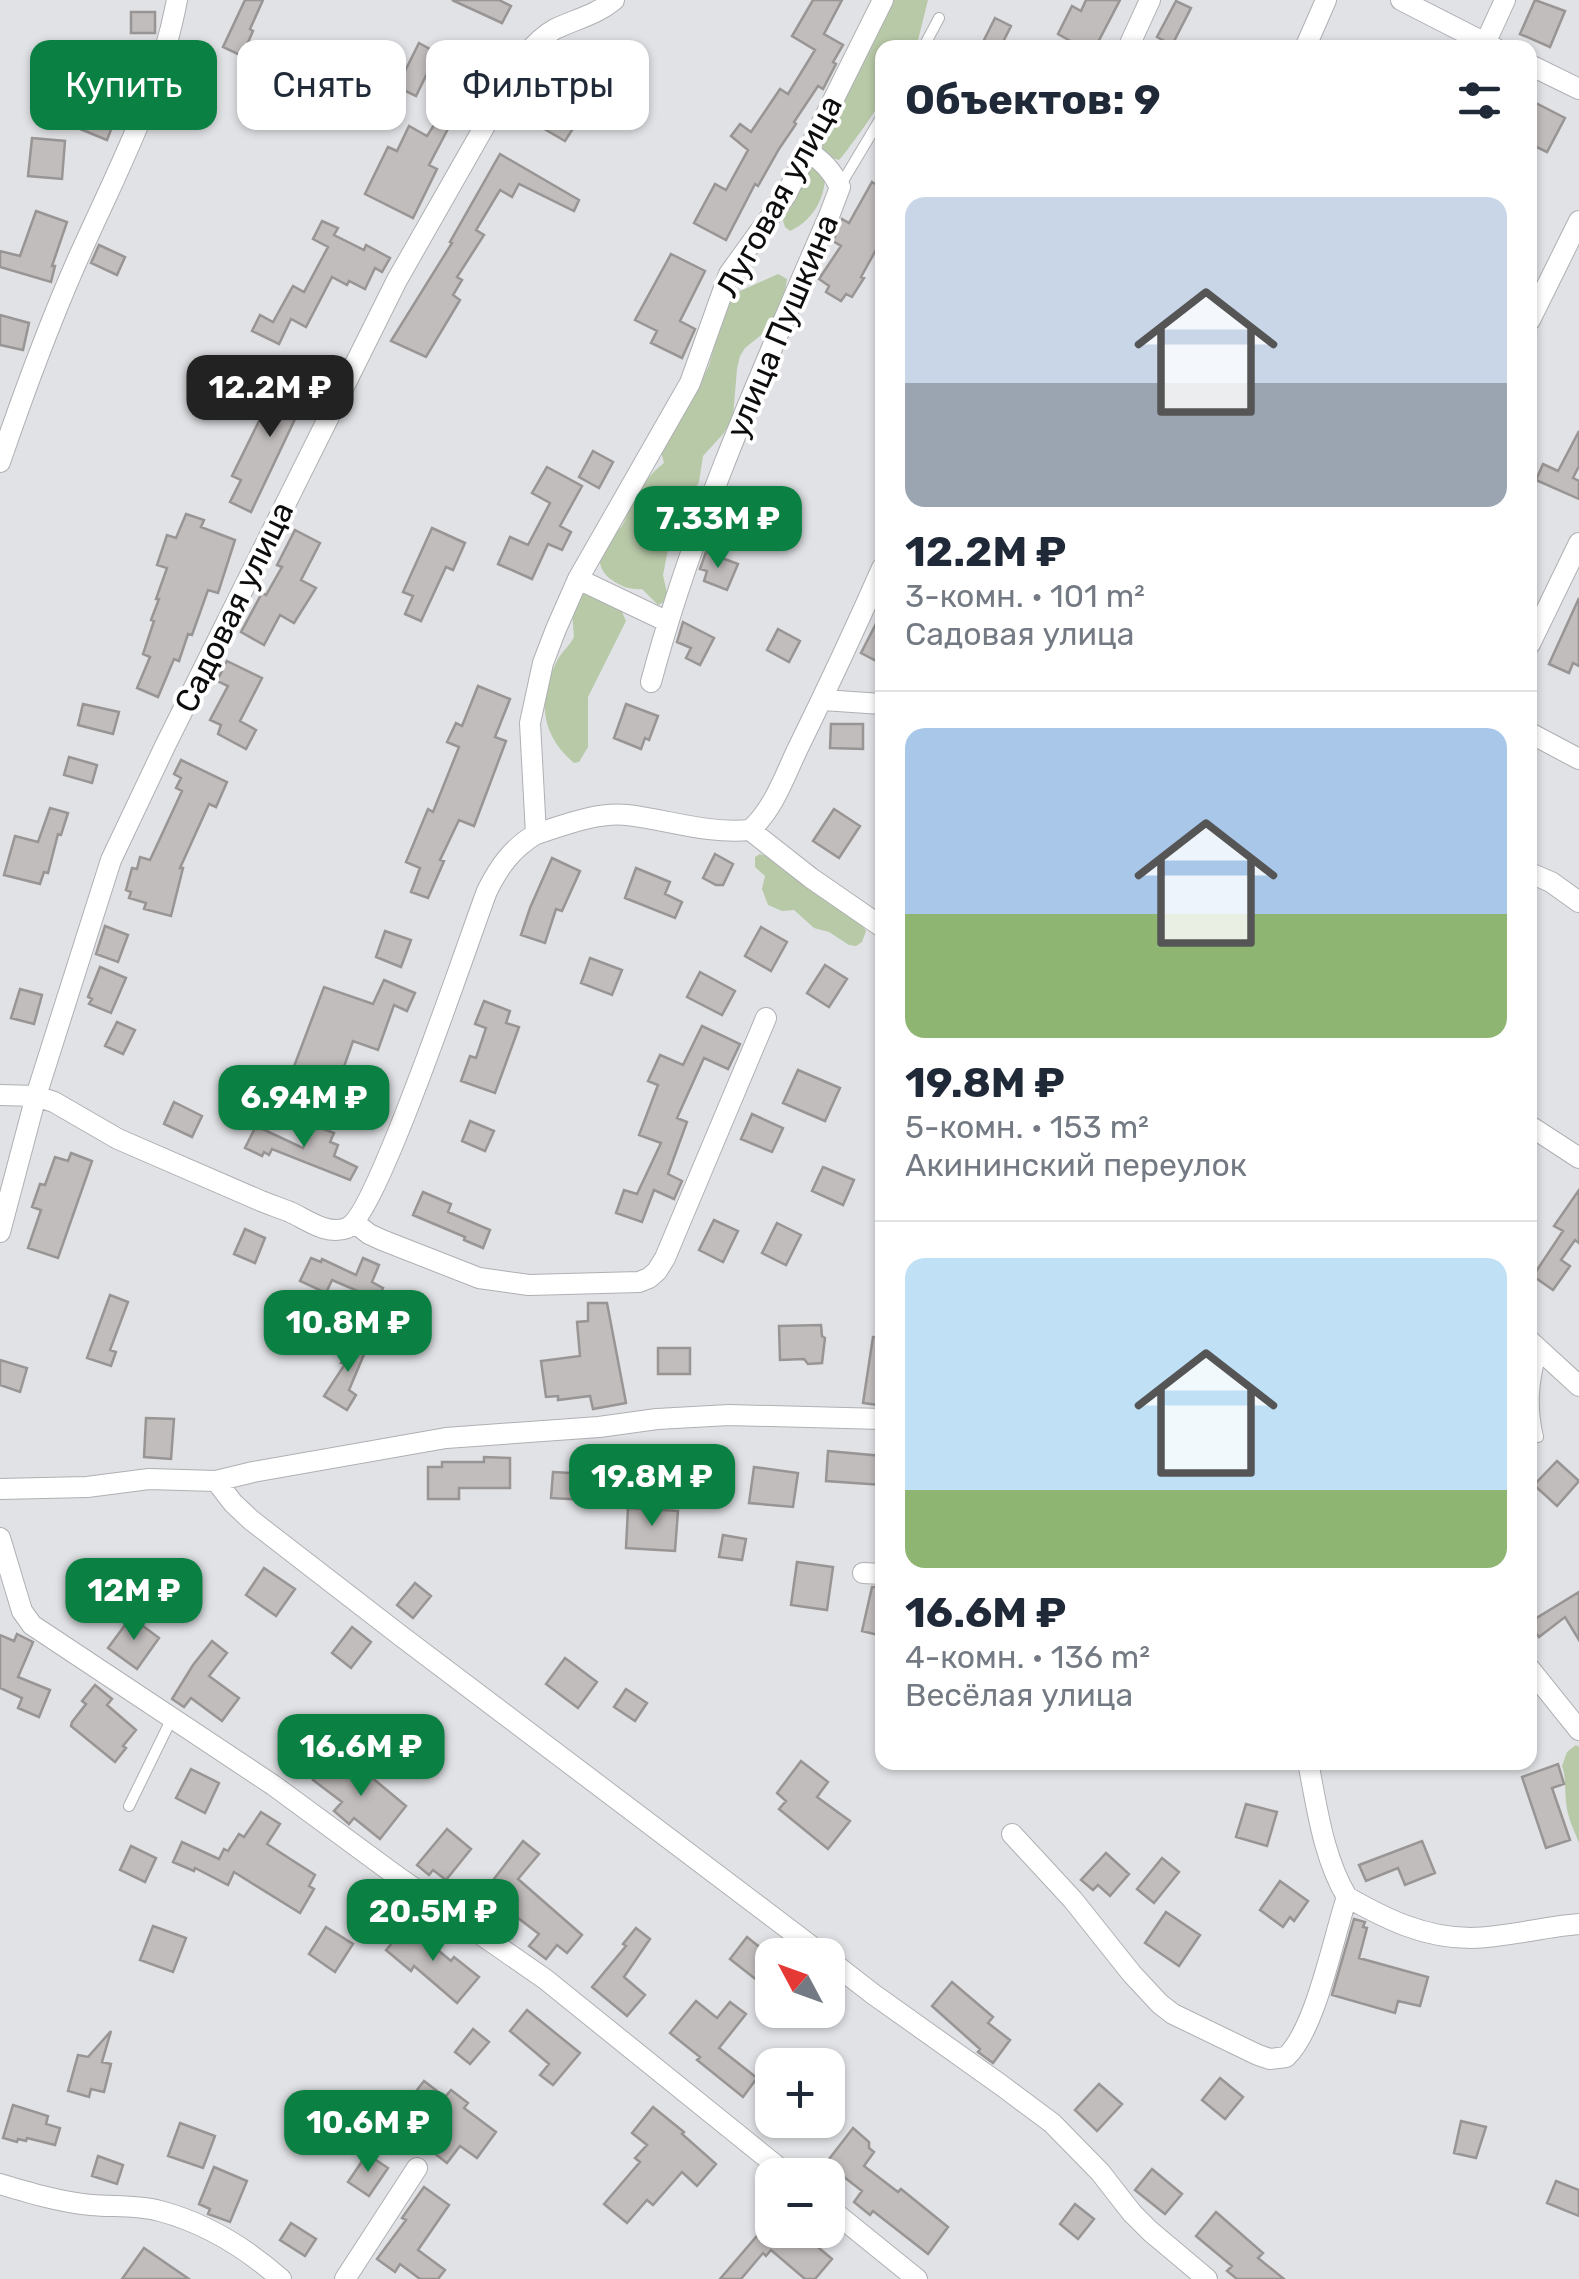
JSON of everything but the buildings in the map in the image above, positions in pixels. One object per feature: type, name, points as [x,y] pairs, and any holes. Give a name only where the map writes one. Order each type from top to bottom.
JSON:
[{"type":"street","points":[[0,462],[74,268],[150,99],[177,0]]},
{"type":"street","name":"Садовая улица","points":[[0,1232],[36,1096],[112,860],[397,280],[524,57],[555,29],[596,13],[614,0]]},
{"type":"street","name":"Луговая улица","points":[[536,834],[530,723],[543,663],[578,579],[690,383],[729,274],[786,195],[882,0]]},
{"type":"street","points":[[1132,40],[1150,0]]},
{"type":"street","points":[[1308,40],[1326,0]]},
{"type":"street","points":[[1401,0],[1477,40]]},
{"type":"street","points":[[1490,40],[1505,0]]},
{"type":"street","points":[[1537,68],[1579,89]]},
{"type":"street","name":"улица Пушкина","points":[[651,682],[723,466],[840,187],[829,168],[808,152]]},
{"type":"street","points":[[1537,306],[1579,221]]},
{"type":"street","points":[[1537,630],[1579,543]]},
{"type":"street","points":[[578,579],[668,622]]},
{"type":"street","points":[[750,830],[771,805],[875,584]]},
{"type":"street","points":[[823,700],[875,704]]},
{"type":"street","points":[[1537,737],[1579,759]]},
{"type":"street","points":[[0,1095],[36,1096],[54,1102],[118,1140],[317,1226],[340,1230],[355,1222],[387,1160],[486,891],[507,858],[536,834],[598,816],[625,815],[712,831],[750,830],[875,922]]},
{"type":"street","points":[[1537,876],[1579,902]]},
{"type":"street","points":[[355,1222],[382,1240],[479,1278],[529,1285],[626,1283],[650,1278],[664,1258],[694,1192],[766,1018]]},
{"type":"street","points":[[1537,1131],[1579,1158]]},
{"type":"street","points":[[1537,1348],[1579,1386]]},
{"type":"street","points":[[0,1489],[149,1479],[216,1480],[446,1438],[514,1432],[729,1415],[875,1419]]},
{"type":"street","points":[[216,1480],[252,1520],[800,1938]]},
{"type":"street","points":[[0,1538],[22,1611],[32,1625],[273,1785],[545,1979],[767,2158]]},
{"type":"street","points":[[1537,1678],[1579,1730]]},
{"type":"street","points":[[1310,1770],[1335,1872],[1347,1896],[1400,1925],[1448,1937],[1474,1938],[1579,1924]]},
{"type":"street","points":[[1012,1834],[1160,2004],[1173,2014],[1270,2060],[1286,2058],[1298,2044],[1311,2016],[1347,1896]]},
{"type":"street","points":[[845,1973],[1052,2123],[1150,2232],[1207,2279]]},
{"type":"street","points":[[346,2279],[417,2168]]},
{"type":"street","points":[[0,2184],[60,2200],[140,2208],[181,2218],[237,2245],[281,2279]]},
{"type":"street","points":[[845,2221],[917,2279]]},
{"type":"lane","points":[[927,40],[939,18]]},
{"type":"lane","points":[[840,187],[875,128]]},
{"type":"lane","points":[[1537,1431],[1538,1437]]},
{"type":"lane","points":[[129,1806],[172,1718]]},
{"type":"green space","points":[[890,0],[928,0],[918,40],[875,40],[875,110],[839,160],[822,149]]},
{"type":"green space","points":[[817,166],[825,176],[820,201],[805,221],[790,231],[781,214],[806,169]]},
{"type":"green space","points":[[778,274],[787,279],[785,291],[765,332],[740,356],[733,416],[703,456],[694,491],[671,514],[663,575],[667,593],[658,605],[642,589],[623,586],[607,576],[601,567],[601,550],[623,525],[645,482],[664,463],[660,448],[700,385],[727,304],[738,292]]},
{"type":"green space","points":[[592,591],[621,610],[626,621],[588,697],[588,747],[579,762],[574,763],[549,729],[546,690],[556,663],[574,637],[572,611],[581,593]]},
{"type":"green space","points":[[760,854],[860,922],[866,931],[862,942],[849,945],[814,928],[794,910],[782,911],[768,905],[762,889],[765,876],[755,867],[755,857]]},
{"type":"green space","points":[[1576,1745],[1579,1843],[1568,1813],[1562,1766],[1567,1752]]}]
